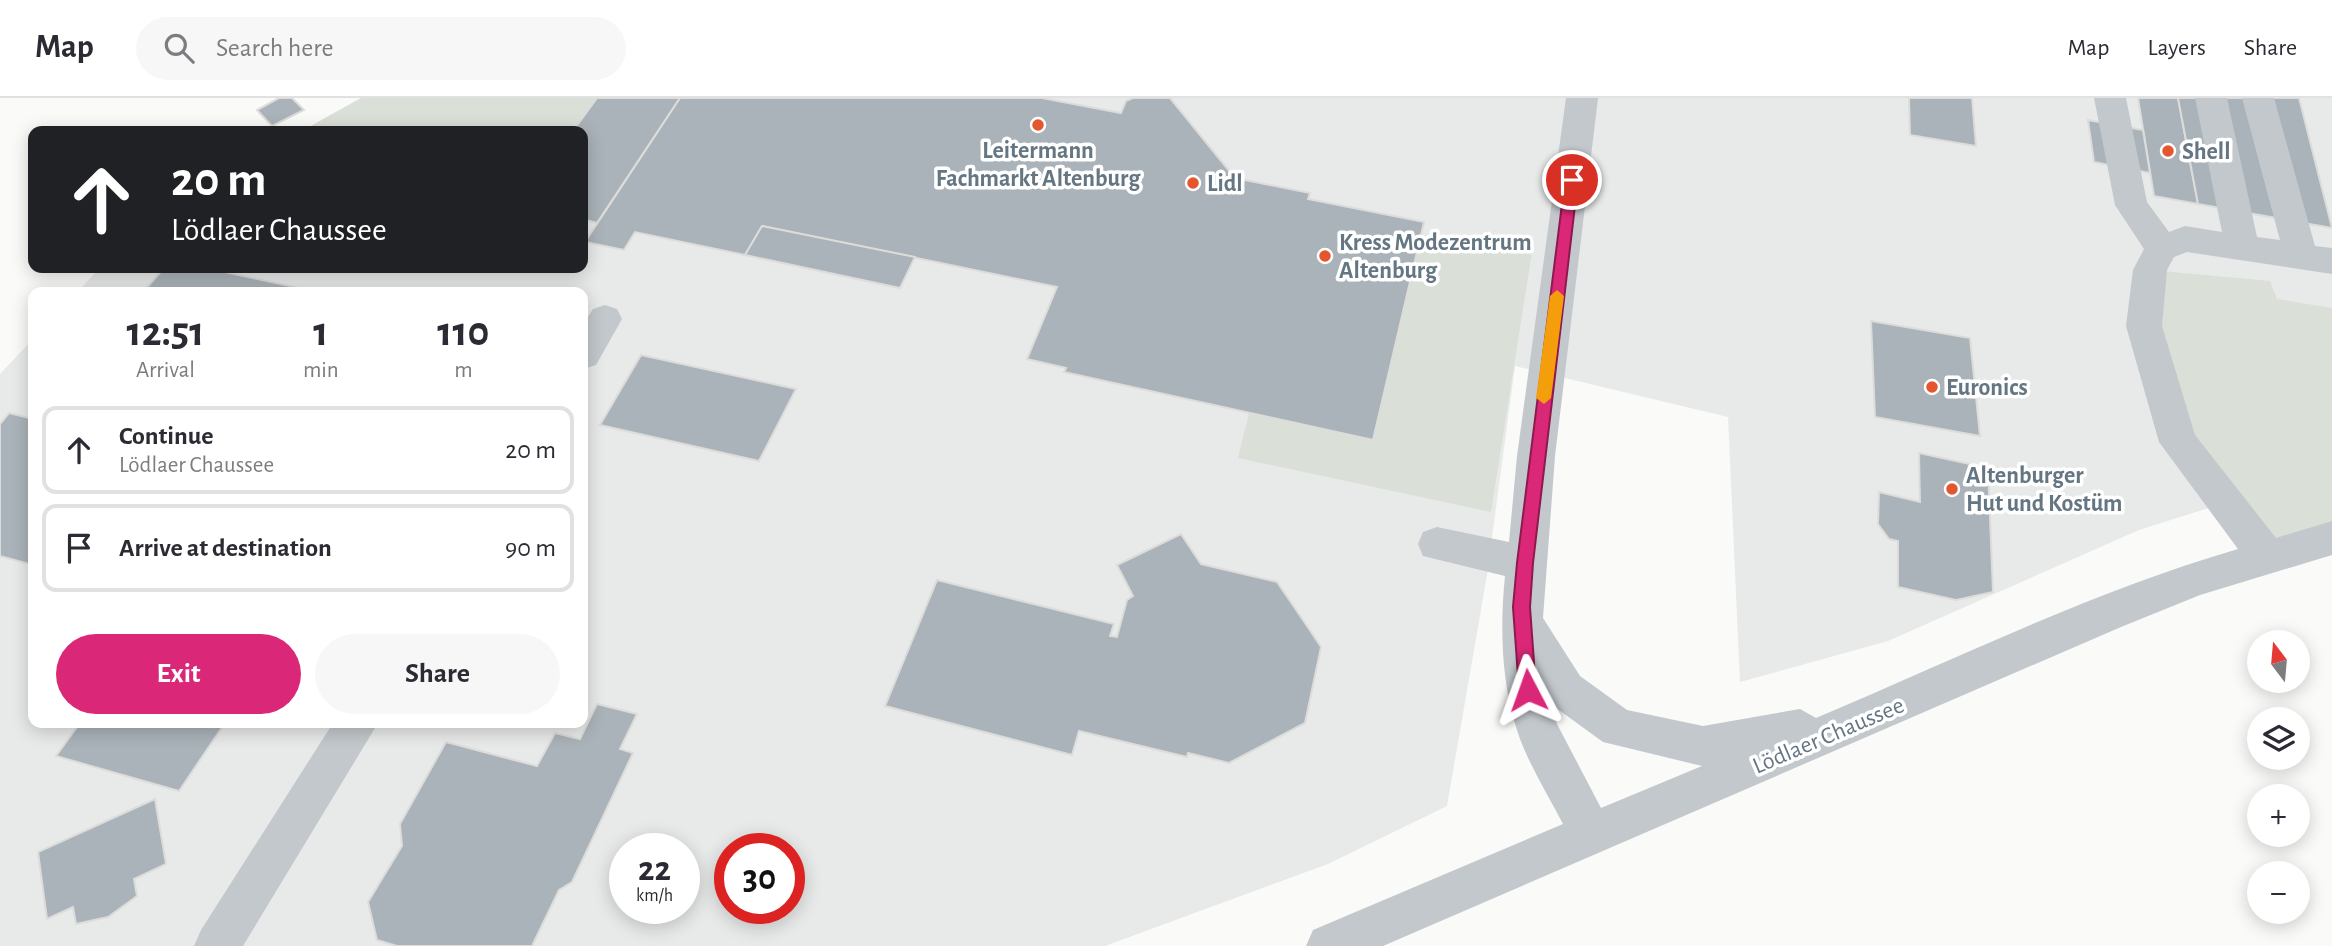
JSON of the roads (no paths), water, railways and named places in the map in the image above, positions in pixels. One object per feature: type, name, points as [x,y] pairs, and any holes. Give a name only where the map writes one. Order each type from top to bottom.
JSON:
[{"type":"street","points":[[1582,98],[1525,563],[1522,621],[1528,690],[1537,728],[1591,835]]},
{"type":"street","points":[[2110,98],[2131,205],[2162,248]]},
{"type":"street","points":[[2211,98],[2242,246]]},
{"type":"street","points":[[2258,98],[2317,258],[2185,239],[2162,248],[2150,270],[2144,326],[2178,442],[2268,557]]},
{"type":"street","points":[[588,347],[605,319]]},
{"type":"street","name":"Lödlaer Chaussee","points":[[1329,946],[2120,609],[2195,579],[2332,538]]},
{"type":"street","points":[[1437,544],[1525,563]]},
{"type":"street","points":[[1522,621],[1565,690],[1618,728],[1630,731],[1703,746],[1778,734],[1903,703]]},
{"type":"street","points":[[217,946],[354,728]]},
{"type":"place","name":"Leitermann Fachmarkt Altenburg","points":[[1038,125]]},
{"type":"place","name":"Shell","points":[[2168,151]]},
{"type":"place","name":"Lidl","points":[[1193,183]]},
{"type":"place","name":"Kress Modezentrum Altenburg","points":[[1325,256]]},
{"type":"place","name":"Euronics","points":[[1932,387]]},
{"type":"place","name":"Altenburger Hut und Kostüm","points":[[1952,489]]}]
